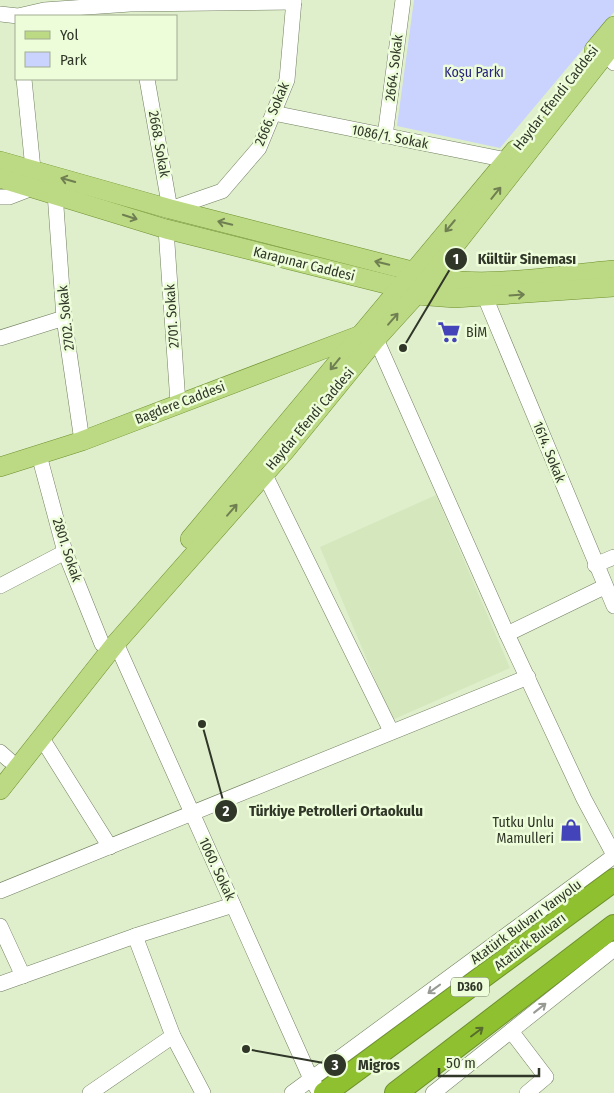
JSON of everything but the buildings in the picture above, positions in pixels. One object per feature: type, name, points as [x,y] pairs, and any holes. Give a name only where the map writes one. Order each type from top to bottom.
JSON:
[{"type":"highway","name":"Atatürk Bulvarı","points":[[318,1086],[588,888],[614,880]]},
{"type":"highway","points":[[396,1093],[614,926]]},
{"type":"main road","name":"Haydar Efendi Caddesi","points":[[0,790],[109,643],[367,338],[416,295],[420,274],[507,160],[614,26]]},
{"type":"main road","name":"Haydar Efendi Caddesi","points":[[3,761],[285,451],[367,338],[398,287],[420,274],[611,53]]},
{"type":"main road","name":"Karapınar Caddesi","points":[[0,161],[34,178],[55,193],[166,229],[398,287],[416,295],[485,297],[614,287]]},
{"type":"main road","name":"Karapınar Caddesi","points":[[0,178],[34,178],[170,209],[420,274],[481,282],[614,270]]},
{"type":"main road","name":"Bagdere Caddesi","points":[[0,467],[82,441],[178,403],[367,338]]},
{"type":"street","name":"2664. Sokak","points":[[385,136],[403,0]]},
{"type":"street","points":[[22,15],[44,10],[294,1]]},
{"type":"street","name":"2666. Sokak","points":[[170,209],[222,191],[258,148],[287,80],[294,1]]},
{"type":"street","points":[[0,14],[15,16]]},
{"type":"street","points":[[0,197],[9,197],[34,178],[24,80]]},
{"type":"street","name":"2668. Sokak","points":[[147,80],[170,209]]},
{"type":"street","name":"1086/1. Sokak","points":[[273,113],[507,160]]},
{"type":"street","name":"2702. Sokak","points":[[55,193],[64,318],[82,441]]},
{"type":"street","name":"2701. Sokak","points":[[166,229],[178,403]]},
{"type":"street","name":"1614. Sokak","points":[[485,297],[604,587],[614,606]]},
{"type":"street","points":[[0,338],[64,318]]},
{"type":"street","points":[[367,338],[584,799],[614,856]]},
{"type":"street","name":"2801. Sokak","points":[[40,455],[65,552],[109,643]]},
{"type":"street","points":[[264,472],[391,731]]},
{"type":"street","points":[[0,586],[65,552]]},
{"type":"street","points":[[595,565],[614,557]]},
{"type":"street","points":[[507,634],[604,587]]},
{"type":"street","name":"1060. Sokak","points":[[109,643],[192,814],[320,1093]]},
{"type":"street","points":[[0,891],[528,677]]},
{"type":"street","points":[[41,737],[110,847]]},
{"type":"street","name":"Atatürk Bulvarı Yanyolu","points":[[588,888],[614,856]]},
{"type":"street","points":[[0,984],[135,936],[233,904]]},
{"type":"street","points":[[0,926],[23,976]]},
{"type":"street","points":[[135,936],[173,1036],[203,1093]]},
{"type":"street","points":[[433,1093],[614,949]]},
{"type":"street","points":[[510,1031],[546,1077],[527,1093]]},
{"type":"street","points":[[90,1093],[173,1036]]},
{"type":"street","points":[[292,1093],[318,1086]]},
{"type":"shaded area","points":[[436,495],[510,668],[392,720],[320,547]]},
{"type":"green space","name":"Koşu Parkı","points":[[414,0],[614,0],[614,12],[500,148],[397,126]]},
{"type":"place","name":"BİM","points":[[449,332]]},
{"type":"place","name":"Kültür Sineması","points":[[403,348]]},
{"type":"place","name":"Türkiye Petrolleri Ortaokulu","points":[[202,724]]},
{"type":"place","name":"Tutku Unlu Mamulleri","points":[[571,830]]},
{"type":"place","name":"Migros","points":[[246,1049]]}]
